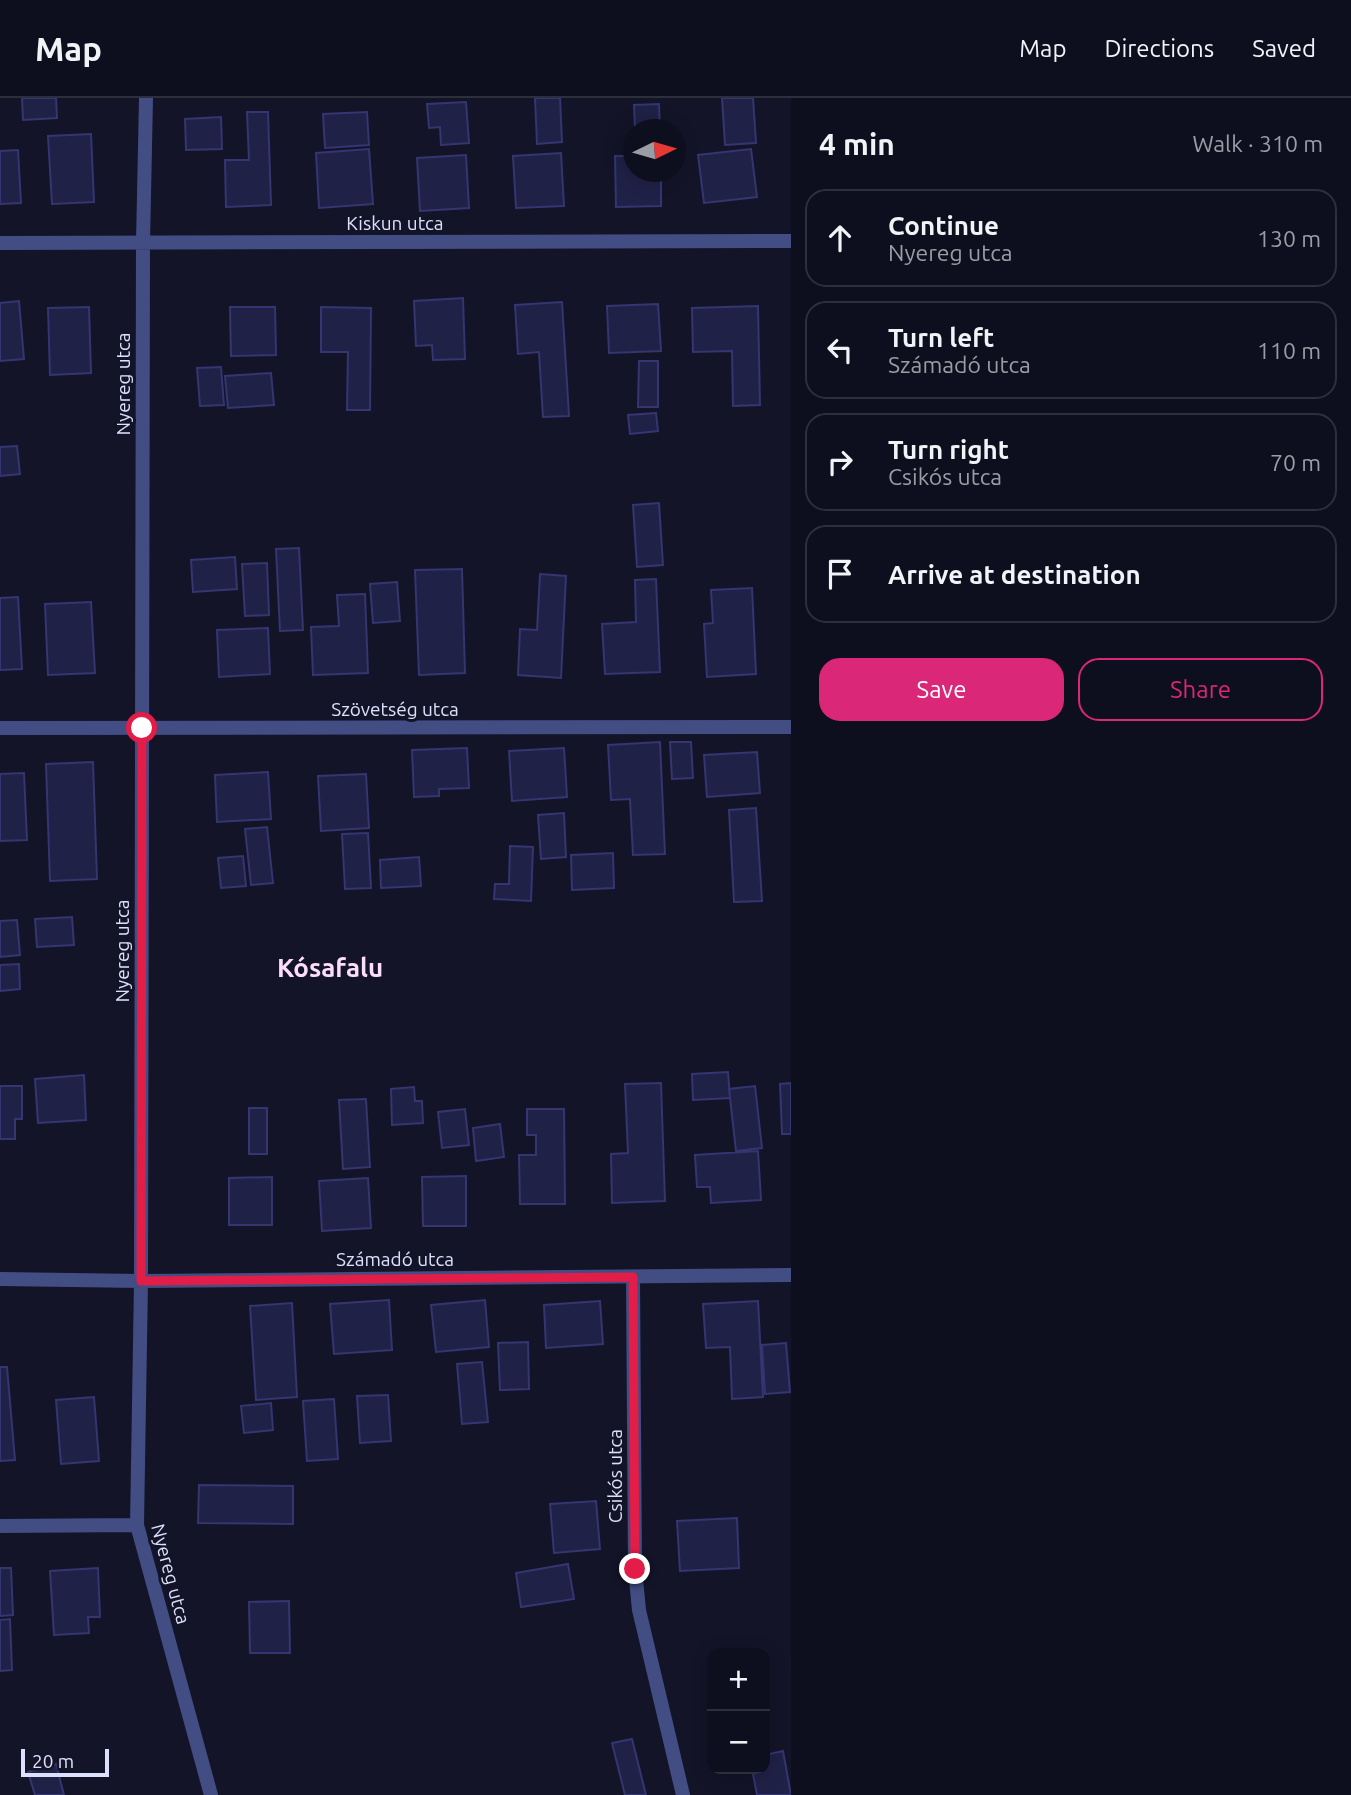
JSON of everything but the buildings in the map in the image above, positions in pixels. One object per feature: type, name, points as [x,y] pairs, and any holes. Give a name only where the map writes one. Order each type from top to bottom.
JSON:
[{"type":"street","name":"Nyereg utca","points":[[146,98],[143,243],[141,1281],[137,1525],[211,1795]]},
{"type":"street","name":"Kiskun utca","points":[[0,243],[791,242]]},
{"type":"street","name":"Szövetség utca","points":[[0,728],[791,727]]},
{"type":"street","name":"Számadó utca","points":[[0,1279],[141,1281],[791,1275]]},
{"type":"street","name":"Csikós utca","points":[[633,1277],[635,1569],[639,1610],[683,1795]]},
{"type":"street","points":[[0,1526],[137,1525]]},
{"type":"district","name":"Kósafalu","points":[[330,967]]},
{"type":"route","points":[[142,728],[141,1281],[633,1277],[635,1569]]}]
